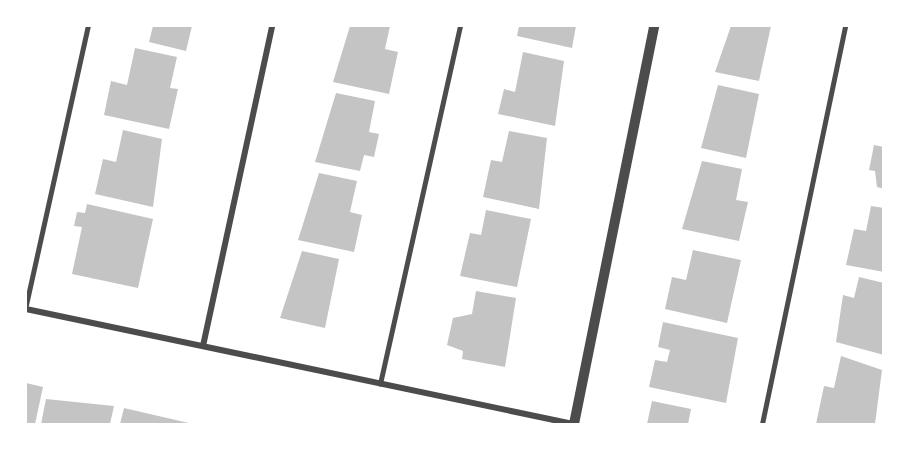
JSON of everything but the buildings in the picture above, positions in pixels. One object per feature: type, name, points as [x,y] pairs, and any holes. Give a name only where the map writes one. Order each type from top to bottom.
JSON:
[{"type":"street","points":[[203,346],[272,26]]},
{"type":"street","points":[[26,307],[574,424],[654,26]]},
{"type":"lane","points":[[26,307],[88,26]]},
{"type":"lane","points":[[381,384],[460,26]]},
{"type":"lane","points":[[762,424],[845,26]]}]
